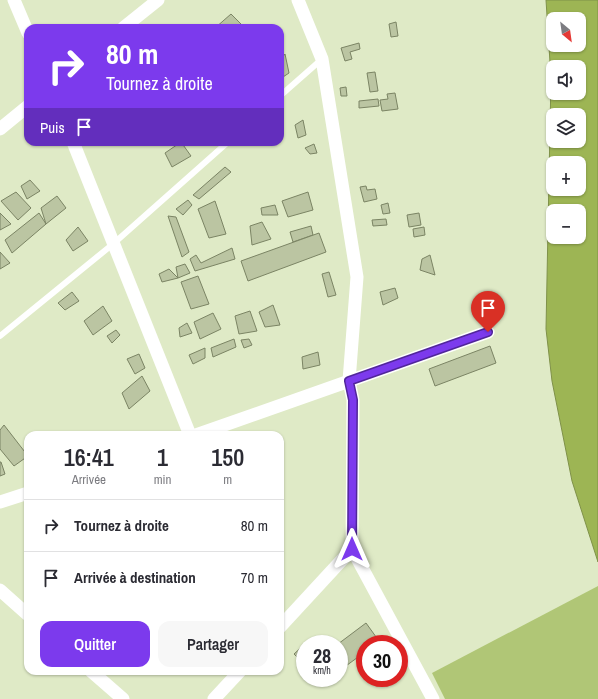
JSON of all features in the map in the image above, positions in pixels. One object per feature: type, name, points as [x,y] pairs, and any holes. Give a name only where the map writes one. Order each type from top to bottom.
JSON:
[{"type":"street","points":[[14,0],[24,24]]},
{"type":"street","points":[[128,24],[158,0]]},
{"type":"street","points":[[298,0],[322,59],[357,277],[349,381],[353,400],[352,549],[432,698]]},
{"type":"street","points":[[0,129],[24,109]]},
{"type":"street","points":[[75,146],[188,431]]},
{"type":"street","points":[[207,431],[488,332]]},
{"type":"street","points":[[0,502],[24,494]]},
{"type":"street","points":[[284,623],[352,549]]},
{"type":"street","points":[[0,590],[24,611]]},
{"type":"street","points":[[96,675],[123,699]]},
{"type":"street","points":[[214,699],[236,675]]},
{"type":"lane","points":[[284,92],[322,59]]},
{"type":"lane","points":[[0,336],[113,244],[223,146]]},
{"type":"shaded area","points":[[546,0],[598,0],[598,562],[572,481],[552,381],[546,329],[548,244],[586,244],[586,204],[548,204],[549,196],[586,196],[586,156],[549,156],[550,148],[586,148],[586,108],[550,108],[551,100],[586,100],[586,60],[550,60],[549,52],[586,52],[586,12],[547,12]]},
{"type":"shaded area","points":[[598,586],[598,699],[445,699],[432,673]]},
{"type":"building","points":[[231,14],[241,24],[220,24]]},
{"type":"building","points":[[396,22],[398,36],[391,37],[389,24]]},
{"type":"building","points":[[359,43],[360,49],[350,52],[352,59],[345,61],[341,48]]},
{"type":"building","points":[[285,54],[289,73],[284,76]]},
{"type":"building","points":[[375,72],[378,91],[370,92],[367,73]]},
{"type":"building","points":[[346,87],[347,96],[341,96],[340,88]]},
{"type":"building","points":[[395,93],[398,109],[382,111],[380,100],[388,99],[387,94]]},
{"type":"building","points":[[378,99],[379,106],[359,108],[359,101]]},
{"type":"building","points":[[303,120],[306,135],[298,138],[295,125]]},
{"type":"building","points":[[314,144],[317,153],[310,154],[305,148]]},
{"type":"building","points":[[175,146],[184,146],[191,156],[172,167],[165,153]]},
{"type":"building","points":[[225,167],[231,172],[199,199],[193,195]]},
{"type":"building","points":[[30,180],[40,191],[27,199],[21,186]]},
{"type":"building","points":[[366,186],[367,190],[375,189],[377,199],[364,202],[360,187]]},
{"type":"building","points":[[16,192],[31,208],[18,220],[1,201]]},
{"type":"building","points":[[308,192],[313,210],[288,217],[282,201]]},
{"type":"building","points":[[57,196],[66,208],[46,224],[41,208]]},
{"type":"building","points":[[188,200],[192,205],[183,215],[176,209]]},
{"type":"building","points":[[215,201],[226,234],[209,238],[198,209]]},
{"type":"building","points":[[388,203],[390,213],[383,214],[381,205]]},
{"type":"building","points":[[275,205],[278,215],[262,215],[261,208]]},
{"type":"building","points":[[0,213],[11,224],[0,230]]},
{"type":"building","points":[[39,213],[46,224],[12,253],[5,240]]},
{"type":"building","points":[[419,213],[421,225],[409,227],[407,215]]},
{"type":"building","points":[[168,216],[176,217],[189,252],[182,257]]},
{"type":"building","points":[[386,219],[387,225],[373,226],[372,220]]},
{"type":"building","points":[[262,222],[271,239],[252,245],[250,226]]},
{"type":"building","points":[[311,226],[313,235],[293,242],[290,232]]},
{"type":"building","points":[[78,227],[88,241],[73,251],[66,240]]},
{"type":"building","points":[[424,227],[425,235],[414,237],[413,229]]},
{"type":"building","points":[[319,233],[326,252],[248,281],[241,261]]},
{"type":"building","points":[[232,248],[235,259],[195,271],[190,259],[196,255],[201,263]]},
{"type":"building","points":[[0,252],[10,263],[0,269]]},
{"type":"building","points":[[430,255],[435,275],[420,270],[422,259]]},
{"type":"building","points":[[185,264],[190,273],[178,278],[176,267]]},
{"type":"building","points":[[169,269],[178,278],[162,282],[159,274]]},
{"type":"building","points":[[329,272],[336,295],[328,297],[322,274]]},
{"type":"building","points":[[198,276],[209,304],[191,309],[181,282]]},
{"type":"building","points":[[395,288],[398,298],[383,305],[380,292]]},
{"type":"building","points":[[72,292],[79,301],[65,310],[58,303]]},
{"type":"building","points":[[273,305],[280,325],[265,327],[259,312]]},
{"type":"building","points":[[103,306],[112,321],[93,335],[84,321]]},
{"type":"building","points":[[250,311],[257,331],[239,334],[235,316]]},
{"type":"building","points":[[213,313],[221,329],[200,339],[194,322]]},
{"type":"building","points":[[187,323],[192,333],[180,337],[179,328]]},
{"type":"building","points":[[116,330],[120,335],[112,343],[107,336]]},
{"type":"building","points":[[234,339],[236,347],[213,357],[211,348]]},
{"type":"building","points":[[249,339],[252,345],[244,348],[241,340]]},
{"type":"building","points":[[490,346],[496,363],[435,386],[429,369]]},
{"type":"building","points":[[205,348],[205,358],[193,364],[189,355]]},
{"type":"building","points":[[318,352],[320,365],[303,369],[302,357]]},
{"type":"building","points":[[139,354],[145,368],[135,374],[127,359]]},
{"type":"building","points":[[142,376],[150,391],[129,409],[122,393]]},
{"type":"building","points":[[4,425],[24,451],[24,459],[14,466],[0,449],[0,430]]},
{"type":"building","points":[[0,462],[5,474],[0,476]]},
{"type":"building","points":[[366,623],[375,635],[356,635],[356,659],[348,664],[348,636]]},
{"type":"route","points":[[352,549],[353,400],[349,381],[488,332]]}]
